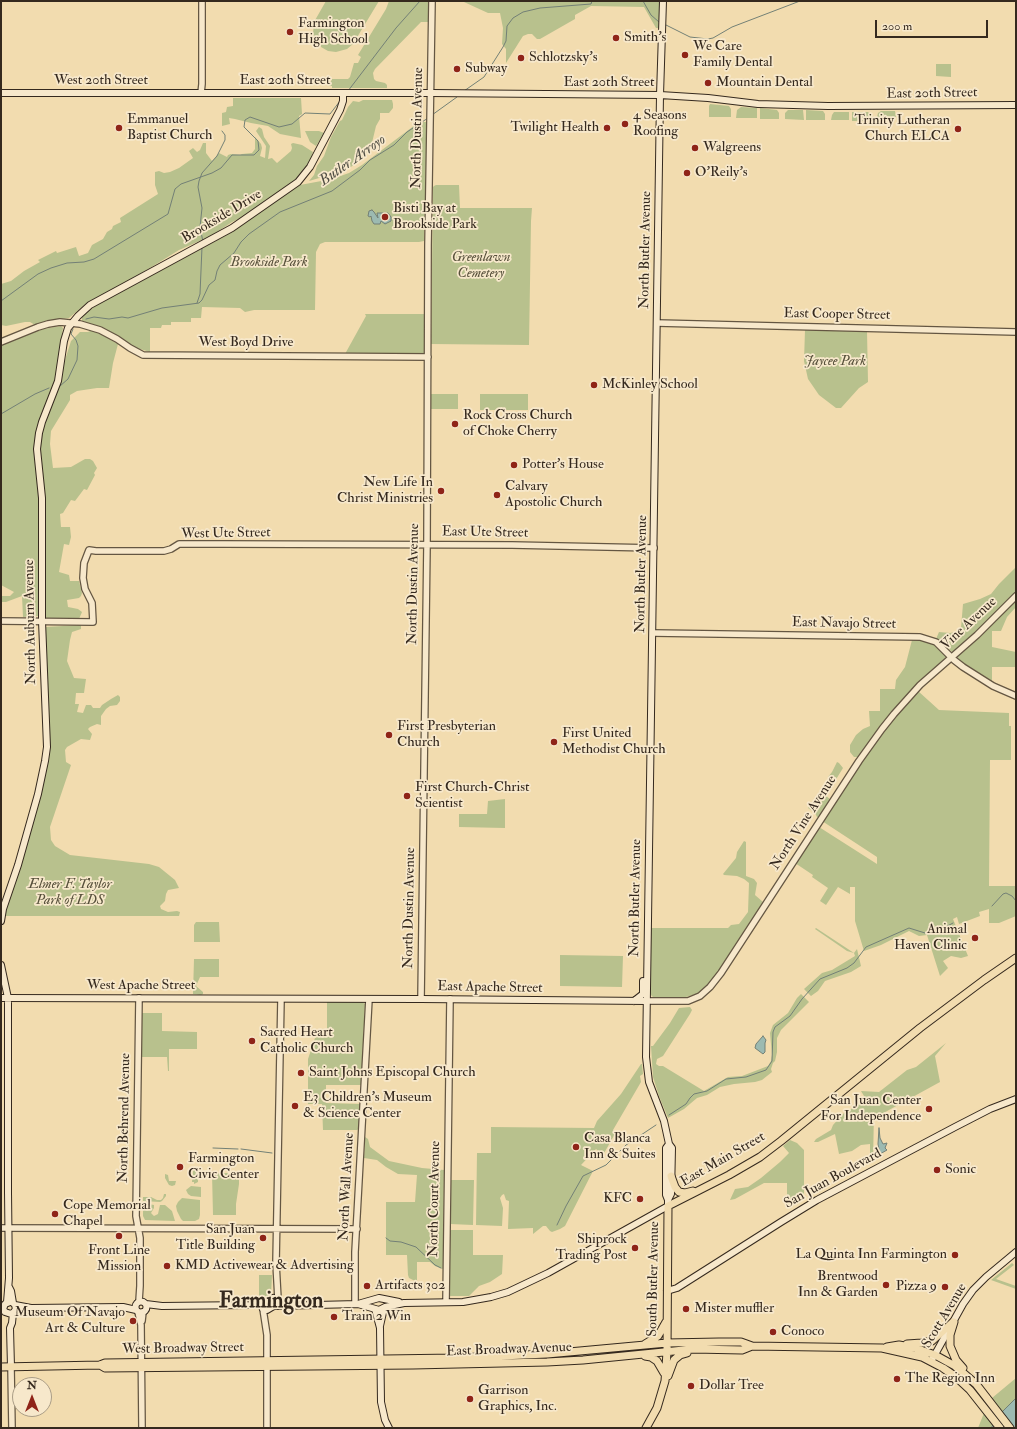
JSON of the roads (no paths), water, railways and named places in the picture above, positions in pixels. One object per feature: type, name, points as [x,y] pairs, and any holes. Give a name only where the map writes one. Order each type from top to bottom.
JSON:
[{"type":"main road","name":"North Butler Avenue","points":[[663,1],[660,95],[646,1057],[648,1074],[653,1092],[664,1121],[669,1144],[672,1148],[671,1194],[668,1203]]},
{"type":"main road","name":"East 20th Street","points":[[201,93],[660,95],[708,98],[758,104],[828,106],[1016,105]]},
{"type":"main road","name":"West 20th Street","points":[[1,94],[201,93]]},
{"type":"main road","name":"Brookside Drive","points":[[72,323],[90,305],[232,228],[298,182],[314,160],[340,110],[343,101],[343,93]]},
{"type":"main road","name":"North Auburn Avenue","points":[[1,921],[3,909],[29,827],[46,761],[47,716],[44,690],[42,621],[42,498],[38,463],[38,442],[42,422],[58,381],[65,335],[72,323]]},
{"type":"main road","name":"East Main Street","points":[[384,1300],[404,1303],[474,1301],[491,1298],[523,1286],[548,1274],[668,1203],[729,1175],[765,1153],[920,1028],[1016,958]]},
{"type":"main road","points":[[1,964],[4,998],[9,1287],[11,1291],[8,1308],[11,1367]]},
{"type":"main road","points":[[634,1001],[643,994],[643,979],[647,970]]},
{"type":"main road","name":"West Apache Street","points":[[4,998],[281,998]]},
{"type":"main road","name":"East Apache Street","points":[[281,998],[647,1001]]},
{"type":"main road","name":"San Juan Boulevard","points":[[667,1291],[677,1288],[817,1200],[990,1109],[1016,1099]]},
{"type":"main road","name":"North Butler Avenue","points":[[668,1203],[666,1195],[666,1148],[669,1144]]},
{"type":"main road","points":[[671,1176],[675,1187],[680,1192],[685,1193],[699,1190]]},
{"type":"main road","name":"South Butler Avenue","points":[[664,1389],[667,1352],[668,1203]]},
{"type":"main road","name":"Scott Avenue","points":[[934,1358],[963,1304],[973,1290],[1016,1252]]},
{"type":"main road","points":[[8,1308],[162,1306],[267,1307],[357,1304],[379,1298],[384,1300],[386,1304],[380,1328],[379,1362],[382,1410],[390,1428]]},
{"type":"main road","points":[[267,1307],[277,1304],[276,1299],[294,1305]]},
{"type":"main road","points":[[375,1300],[373,1303],[380,1328]]},
{"type":"main road","name":"East Main Street","points":[[384,1308],[404,1303]]},
{"type":"main road","points":[[357,1304],[380,1310],[384,1308]]},
{"type":"main road","points":[[643,1345],[658,1336],[667,1320]]},
{"type":"main road","points":[[899,1345],[932,1341],[954,1322]]},
{"type":"main road","points":[[954,1322],[950,1342],[951,1350],[956,1360],[976,1384]]},
{"type":"main road","name":"East Broadway Avenue","points":[[379,1362],[546,1354],[667,1343],[741,1342],[752,1346],[882,1348],[934,1358],[965,1384],[1000,1428]]},
{"type":"main road","name":"East Broadway Avenue","points":[[882,1348],[899,1345],[915,1348],[934,1358],[955,1366],[976,1384],[1010,1428]]},
{"type":"main road","name":"East Broadway Avenue","points":[[267,1364],[547,1362],[701,1349],[742,1350],[752,1346]]},
{"type":"main road","points":[[646,1428],[657,1408],[672,1364],[676,1358],[680,1355],[701,1349]]},
{"type":"main road","points":[[637,1355],[647,1356],[655,1360],[660,1364],[665,1376]]},
{"type":"main road","name":"West Broadway Street","points":[[1,1367],[100,1365],[105,1368],[141,1365],[267,1364]]},
{"type":"street","points":[[201,93],[202,1]]},
{"type":"street","name":"North Dustin Avenue","points":[[421,999],[432,1]]},
{"type":"street","name":"West Boyd Drive","points":[[1,342],[48,324],[72,323],[100,330],[143,355],[428,357]]},
{"type":"street","name":"East Cooper Street","points":[[657,323],[1016,332]]},
{"type":"street","name":"West Ute Street","points":[[42,621],[93,622],[92,603],[85,589],[83,578],[84,562],[89,550],[164,551],[179,544],[316,545]]},
{"type":"street","name":"East Ute Street","points":[[316,545],[427,544],[654,548]]},
{"type":"street","name":"Vine Avenue","points":[[938,669],[986,627],[1016,596]]},
{"type":"street","points":[[1,621],[42,621]]},
{"type":"street","name":"East Navajo Street","points":[[653,633],[920,637],[940,644],[951,658],[963,667],[993,686],[1016,696]]},
{"type":"street","name":"North Vine Avenue","points":[[698,997],[710,987],[721,973],[859,761],[882,729],[920,685],[938,669]]},
{"type":"street","name":"East Apache Street","points":[[647,1001],[683,1001],[698,997]]},
{"type":"street","name":"North Behrend Avenue","points":[[139,998],[136,1216],[140,1238],[142,1428]]},
{"type":"street","points":[[276,1299],[281,998]]},
{"type":"street","name":"North Wall Avenue","points":[[357,1304],[357,1229],[369,999]]},
{"type":"street","name":"North Court Avenue","points":[[446,1302],[450,999]]},
{"type":"street","points":[[1,1228],[357,1229]]},
{"type":"street","points":[[267,1307],[267,1428]]},
{"type":"street","points":[[11,1367],[12,1428]]},
{"type":"water","name":"Bisti Bay at Brookside Park","points":[[372,210],[378,218],[377,213],[388,213],[391,217],[391,221],[385,224],[381,221],[380,224],[374,224],[371,216],[368,216],[369,211]]},
{"type":"water","points":[[763,1036],[766,1040],[765,1052],[763,1054],[755,1048],[756,1044]]},
{"type":"water","points":[[879,1128],[880,1138],[883,1144],[887,1143],[885,1148],[887,1150],[880,1154],[878,1144]]},
{"type":"water","points":[[1016,1398],[1016,1428],[991,1428],[1002,1412]]},
{"type":"waterway","points":[[348,91],[396,28],[420,1]]},
{"type":"waterway","name":"Butler Arroyo","points":[[464,91],[484,77],[506,41],[507,26],[513,18],[523,12],[540,8],[591,4],[592,1]]},
{"type":"waterway","points":[[643,1],[651,15],[659,22]]},
{"type":"waterway","points":[[664,24],[690,37],[708,39],[713,38],[732,27],[800,1]]},
{"type":"waterway","name":"Butler Arroyo","points":[[432,115],[457,97]]},
{"type":"waterway","points":[[1,301],[38,274],[67,263],[84,262],[94,259],[168,214],[175,189],[181,184],[212,173],[221,168],[232,155],[254,155],[259,150],[258,141],[244,127],[245,120],[250,117],[279,127],[292,124],[305,113],[330,114],[340,101]]},
{"type":"waterway","name":"Butler Arroyo","points":[[86,319],[94,317],[109,319],[122,317],[128,318],[162,308],[199,303],[209,285],[215,280],[220,265],[234,253],[241,242],[249,234],[280,212],[332,191],[360,170],[370,160],[394,145],[407,132],[428,118]]},
{"type":"waterway","points":[[203,242],[200,227],[202,208],[198,187],[199,181],[202,173],[217,156],[225,140],[225,135],[222,131]]},
{"type":"waterway","points":[[197,303],[200,294],[202,247]]},
{"type":"waterway","name":"Butler Arroyo","points":[[60,386],[68,379],[77,360],[78,346],[76,340],[71,334],[73,329]]},
{"type":"waterway","name":"Butler Arroyo","points":[[1,414],[35,394],[49,388]]},
{"type":"waterway","points":[[992,906],[1003,894],[1006,893],[1012,896],[1016,901]]},
{"type":"waterway","points":[[669,1115],[686,1104],[694,1094],[707,1091],[726,1079],[746,1077],[766,1070],[772,1061],[773,1032],[775,1027],[790,1016],[802,999],[820,979],[847,968],[854,963],[866,947],[909,928],[925,933],[940,930],[953,923]]},
{"type":"waterway","points":[[557,1225],[583,1176],[606,1165],[626,1145],[656,1125]]},
{"type":"waterway","points":[[213,1148],[238,1149]]},
{"type":"waterway","points":[[241,1149],[272,1153]]},
{"type":"waterway","points":[[386,1238],[390,1241],[401,1242],[416,1247],[435,1265],[441,1268]]},
{"type":"place","name":"Farmington High School","points":[[290,32]]},
{"type":"place","name":"Smith's","points":[[616,38]]},
{"type":"place","name":"We Care Family Dental","points":[[685,55]]},
{"type":"place","name":"Schlotzsky's","points":[[521,58]]},
{"type":"place","name":"Subway","points":[[457,69]]},
{"type":"place","name":"Mountain Dental","points":[[708,83]]},
{"type":"place","name":"4 Seasons Roofing","points":[[625,124]]},
{"type":"place","name":"Emmanuel Baptist Church","points":[[119,128]]},
{"type":"place","name":"Twilight Health","points":[[607,128]]},
{"type":"place","name":"Trinity Lutheran Church ELCA","points":[[958,129]]},
{"type":"place","name":"Walgreens","points":[[695,148]]},
{"type":"place","name":"O'Reily's","points":[[687,173]]},
{"type":"place","name":"Bisti Bay at Brookside Park","points":[[385,217]]},
{"type":"place","name":"McKinley School","points":[[594,385]]},
{"type":"place","name":"Rock Cross Church of Choke Cherry","points":[[455,424]]},
{"type":"place","name":"Potter's House","points":[[514,465]]},
{"type":"place","name":"New Life In Christ Ministries","points":[[441,491]]},
{"type":"place","name":"Calvary Apostolic Church","points":[[497,495]]},
{"type":"place","name":"First Presbyterian Church","points":[[389,735]]},
{"type":"place","name":"First United Methodist Church","points":[[554,742]]},
{"type":"place","name":"First Church-Christ Scientist","points":[[407,796]]},
{"type":"place","name":"Animal Haven Clinic","points":[[975,938]]},
{"type":"place","name":"Sacred Heart Catholic Church","points":[[252,1041]]},
{"type":"place","name":"Saint Johns Episcopal Church","points":[[301,1073]]},
{"type":"place","name":"E3 Children's Museum & Science Center","points":[[295,1106]]},
{"type":"place","name":"San Juan Center For Independence","points":[[929,1109]]},
{"type":"place","name":"Casa Blanca Inn & Suites","points":[[576,1147]]},
{"type":"place","name":"Farmington Civic Center","points":[[180,1167]]},
{"type":"place","name":"Sonic","points":[[937,1170]]},
{"type":"place","name":"KFC","points":[[640,1199]]},
{"type":"place","name":"Cope Memorial Chapel","points":[[55,1214]]},
{"type":"place","name":"Front Line Mission","points":[[119,1236]]},
{"type":"place","name":"San Juan Title Building","points":[[263,1238]]},
{"type":"place","name":"Shiprock Trading Post","points":[[635,1248]]},
{"type":"place","name":"La Quinta Inn Farmington","points":[[955,1255]]},
{"type":"place","name":"KMD Activewear & Advertising","points":[[167,1266]]},
{"type":"place","name":"Brentwood Inn & Garden","points":[[886,1285]]},
{"type":"place","name":"Artifacts 302","points":[[367,1286]]},
{"type":"place","name":"Pizza 9","points":[[945,1287]]},
{"type":"place","name":"Mister muffler","points":[[686,1309]]},
{"type":"place","name":"Train 2 Win","points":[[334,1317]]},
{"type":"place","name":"Museum Of Navajo Art & Culture","points":[[133,1321]]},
{"type":"place","name":"Conoco","points":[[773,1332]]},
{"type":"place","name":"The Region Inn","points":[[897,1379]]},
{"type":"place","name":"Dollar Tree","points":[[691,1386]]},
{"type":"place","name":"Garrison Graphics, Inc.","points":[[470,1399]]},
{"type":"district","name":"Farmington","points":[[271,1302]]},
{"type":"park label","name":"Brookside Park","points":[[269,263]]},
{"type":"park label","name":"Greenlawn Cemetery","points":[[481,266]]},
{"type":"park label","name":"Jaycee Park","points":[[835,362]]},
{"type":"park label","name":"Elmer F. Taylor Park of LDS","points":[[70,894]]}]
